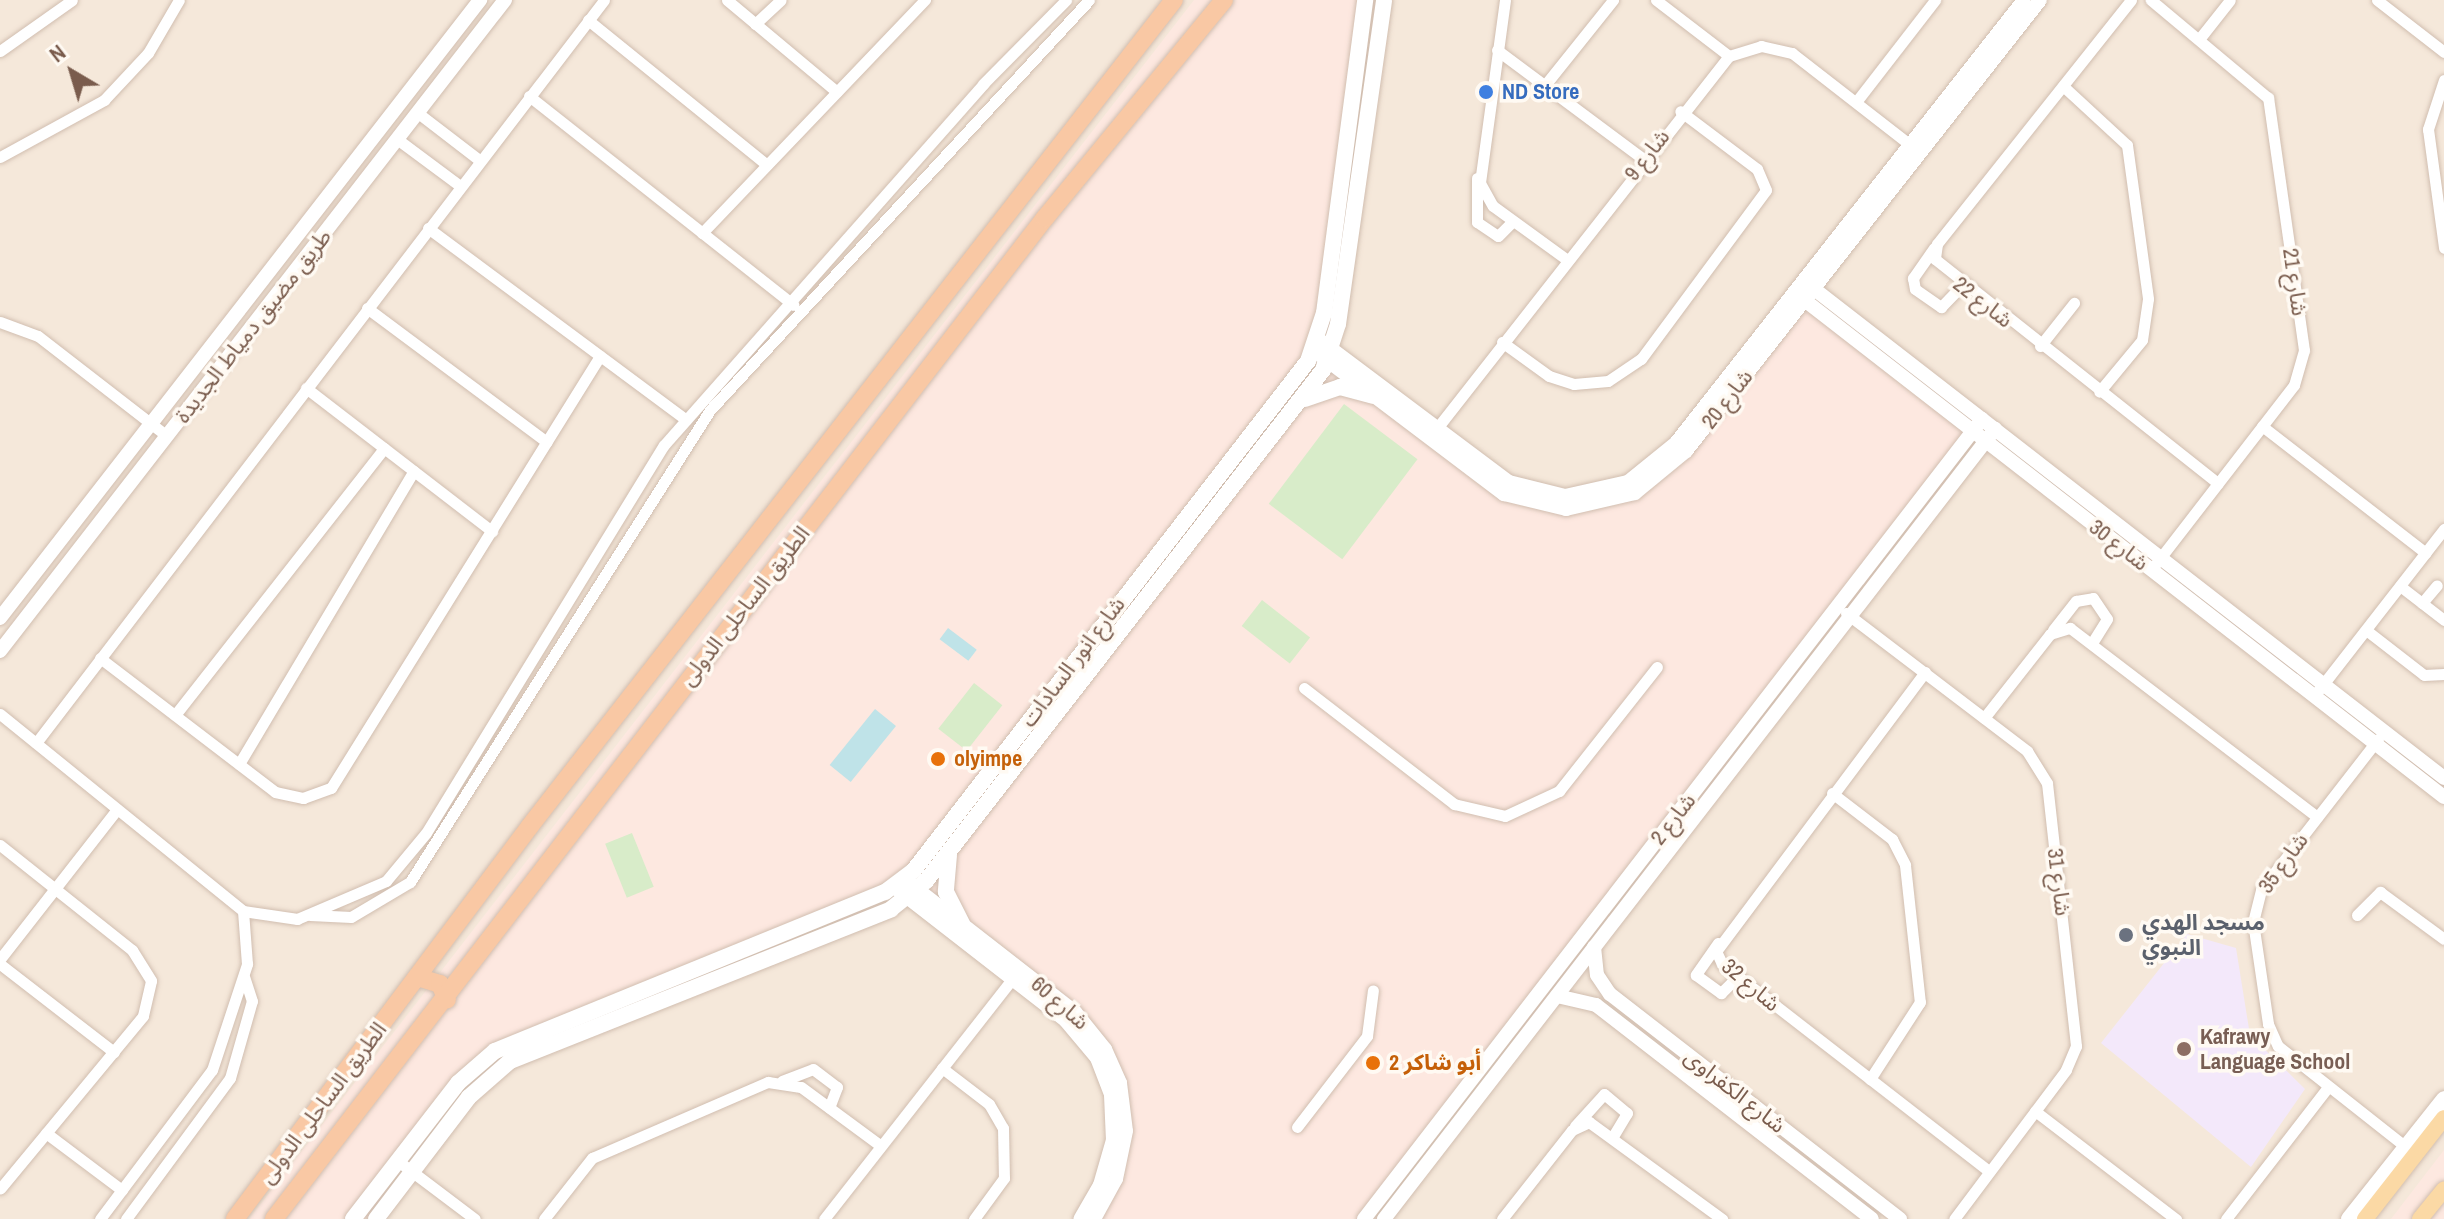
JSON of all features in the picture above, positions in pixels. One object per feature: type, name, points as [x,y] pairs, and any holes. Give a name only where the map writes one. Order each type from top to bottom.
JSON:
[{"type":"highway","name":"الطريق الساحلى الدولى","points":[[235,1219],[417,977],[1174,0]]},
{"type":"highway","name":"الطريق الساحلى الدولى","points":[[274,1219],[461,984],[1035,230],[1224,0]]},
{"type":"highway","points":[[431,959],[444,978],[461,984]]},
{"type":"highway","points":[[417,977],[440,984],[447,1000]]},
{"type":"main road","name":"شارع انور السادات","points":[[353,1219],[458,1083],[495,1051],[673,978],[907,889],[1323,350],[1350,99],[1365,0]]},
{"type":"main road","name":"شارع انور السادات","points":[[376,1219],[469,1097],[503,1065],[680,994],[907,889],[952,848],[1301,403],[1323,350],[1371,102],[1384,0]]},
{"type":"main road","points":[[1350,99],[1371,102]]},
{"type":"main road","points":[[1301,403],[1340,387],[1373,396]]},
{"type":"main road","points":[[952,848],[944,883],[962,924]]},
{"type":"main road","points":[[673,978],[680,994]]},
{"type":"main road","points":[[2349,1219],[2444,1099]]},
{"type":"main road","points":[[2365,1219],[2444,1118]]},
{"type":"main road","points":[[2420,1219],[2444,1189]]},
{"type":"main road","points":[[2372,1219],[2385,1194]]},
{"type":"street","points":[[0,51],[72,0]]},
{"type":"street","points":[[0,157],[104,100],[148,53],[179,0]]},
{"type":"street","name":"طريق مضيق دمياط الجديدة","points":[[0,618],[480,0]]},
{"type":"street","name":"طريق مضيق دمياط الجديدة","points":[[0,651],[505,0]]},
{"type":"street","points":[[36,743],[604,0]]},
{"type":"street","points":[[755,24],[781,0]]},
{"type":"street","points":[[702,233],[925,0]]},
{"type":"street","points":[[310,915],[386,881],[409,857],[685,419],[789,301],[1066,0]]},
{"type":"street","points":[[0,714],[243,911],[269,920],[310,915],[338,920],[366,912],[416,874],[678,453],[801,310],[1089,0]]},
{"type":"street","points":[[1505,0],[1478,169],[1475,220],[1498,236],[1513,221]]},
{"type":"street","points":[[1545,85],[1613,0]]},
{"type":"street","points":[[1656,0],[1729,56],[1753,47],[1785,50],[1915,149]]},
{"type":"street","points":[[1856,102],[1935,0]]},
{"type":"street","name":"شارع 20","points":[[1323,350],[1373,396],[1497,476],[1532,491],[1579,496],[1617,487],[1668,452],[1805,291],[1915,149],[2024,0]]},
{"type":"street","name":"شارع 20","points":[[1915,149],[2040,0]]},
{"type":"street","points":[[1961,286],[1941,307],[1914,287],[1937,244],[2131,0]]},
{"type":"street","name":"شارع 21","points":[[2151,0],[2259,84],[2273,115],[2304,350],[2298,378],[2156,564]]},
{"type":"street","points":[[2200,38],[2230,0]]},
{"type":"street","points":[[2377,0],[2444,52]]},
{"type":"street","points":[[729,1],[837,92]]},
{"type":"street","points":[[588,20],[767,165]]},
{"type":"street","points":[[1497,50],[1643,159]]},
{"type":"street","name":"شارع 9","points":[[1432,434],[1680,111],[1729,56]]},
{"type":"street","points":[[2444,80],[2428,121],[2439,175],[2444,248]]},
{"type":"street","points":[[2063,86],[2127,145],[2149,310],[2142,340],[2099,392]]},
{"type":"street","points":[[529,96],[801,310]]},
{"type":"street","points":[[1502,342],[1549,376],[1574,384],[1608,381],[1641,359],[1766,194],[1757,169],[1680,111]]},
{"type":"street","points":[[418,113],[479,160]]},
{"type":"street","points":[[397,139],[460,186]]},
{"type":"street","points":[[1478,169],[1488,201],[1566,259]]},
{"type":"street","points":[[428,228],[685,419]]},
{"type":"street","name":"شارع 22","points":[[1937,244],[1936,263],[1961,286],[2218,483]]},
{"type":"street","name":"شارع 30","points":[[1805,291],[2319,690],[2379,738],[2444,797]]},
{"type":"street","points":[[2040,346],[2074,303]]},
{"type":"street","points":[[367,308],[547,442]]},
{"type":"street","points":[[0,322],[38,336],[167,436]]},
{"type":"street","name":"شارع 20","points":[[1323,350],[1432,434]]},
{"type":"street","points":[[100,658],[239,764],[289,797],[331,788],[600,356]]},
{"type":"street","points":[[306,388],[492,531]]},
{"type":"street","name":"شارع 2","points":[[1364,1219],[1977,425]]},
{"type":"street","points":[[2262,426],[2426,553]]},
{"type":"street","name":"شارع 2","points":[[1384,1219],[1991,436]]},
{"type":"street","points":[[175,715],[384,448]]},
{"type":"street","points":[[239,764],[414,471]]},
{"type":"street","points":[[2319,690],[2444,529]]},
{"type":"street","points":[[2422,603],[2437,585]]},
{"type":"street","points":[[2400,586],[2444,620]]},
{"type":"street","points":[[1984,718],[2076,601],[2089,597],[2107,614],[2092,643]]},
{"type":"street","name":"شارع 31","points":[[1838,606],[2037,761],[2049,796],[2077,1039],[2066,1070],[1954,1219]]},
{"type":"street","points":[[2050,634],[2070,628],[2092,643],[2317,817]]},
{"type":"street","points":[[2366,630],[2424,675],[2444,674]]},
{"type":"street","points":[[1304,688],[1454,804],[1505,816],[1559,791],[1657,667]]},
{"type":"street","name":"شارع 32","points":[[1925,672],[1718,942],[1719,960],[1989,1171]]},
{"type":"street","name":"شارع 30","points":[[2379,738],[2444,778]]},
{"type":"street","name":"شارع 35","points":[[2379,738],[2261,890],[2253,922],[2270,1031],[2284,1053],[2406,1147]]},
{"type":"street","points":[[1832,793],[1892,839],[1905,865],[1920,1002],[1870,1079]]},
{"type":"street","points":[[114,1052],[0,961],[117,809]]},
{"type":"street","points":[[1667,827],[1680,836]]},
{"type":"street","points":[[0,845],[132,950],[151,981],[143,1016],[0,1189]]},
{"type":"street","name":"شارع 60","points":[[907,889],[962,924],[1083,1038],[1111,1095],[1112,1151],[1080,1219]]},
{"type":"street","name":"شارع 60","points":[[907,889],[1092,1029],[1120,1083],[1123,1156],[1094,1219]]},
{"type":"street","points":[[2357,915],[2380,892],[2444,939]]},
{"type":"street","points":[[126,1219],[230,1078],[252,1001],[244,977],[243,911]]},
{"type":"street","points":[[1718,942],[1696,975],[1721,993],[1738,976]]},
{"type":"street","points":[[1593,1003],[1605,987],[1594,947]]},
{"type":"street","points":[[824,1219],[1016,974]]},
{"type":"street","points":[[100,1219],[212,1070],[244,977]]},
{"type":"street","name":"شارع الكفراوى","points":[[1605,987],[1900,1219]]},
{"type":"street","points":[[1297,1127],[1367,1036],[1373,990]]},
{"type":"street","name":"شارع الكفراوى","points":[[1557,996],[1593,1003],[1872,1219]]},
{"type":"street","points":[[942,1068],[989,1104],[1003,1128],[1004,1178],[974,1219]]},
{"type":"street","points":[[544,1219],[592,1158],[782,1081],[813,1069],[838,1090],[829,1108]]},
{"type":"street","points":[[782,1081],[829,1108],[881,1146]]},
{"type":"street","points":[[2226,1219],[2328,1087]]},
{"type":"street","points":[[1502,1219],[1604,1094],[1627,1113],[1613,1136]]},
{"type":"street","points":[[1455,1101],[1468,1110]]},
{"type":"street","points":[[2035,1111],[2176,1219]]},
{"type":"street","points":[[1572,1130],[1589,1122],[1613,1136],[1722,1219]]},
{"type":"street","points":[[46,1133],[122,1190]]},
{"type":"street","points":[[398,1161],[475,1219]]},
{"type":"shaded area","points":[[0,0],[2444,0],[2444,1219],[0,1219]]},
{"type":"shaded area","points":[[1194,0],[1374,0],[1325,350],[1517,492],[1629,488],[1806,292],[1983,430],[1374,1219],[1087,1219],[1111,1174],[1104,1058],[907,890],[500,1056],[366,1219],[249,1219]]},
{"type":"shaded area","name":"Kafrawy Language School","points":[[2187,934],[2236,948],[2250,1035],[2305,1089],[2251,1167],[2101,1043]]},
{"type":"shaded area","points":[[2444,1150],[2444,1219],[2391,1219]]},
{"type":"green space","points":[[1344,404],[1417,459],[1342,559],[1269,504]]},
{"type":"green space","points":[[1262,600],[1310,638],[1290,664],[1242,626]]},
{"type":"green space","points":[[974,683],[1002,705],[967,751],[938,729]]},
{"type":"green space","points":[[632,833],[654,887],[627,898],[605,844]]},
{"type":"water","points":[[948,628],[977,650],[968,661],[940,639]]},
{"type":"water","points":[[875,709],[896,726],[851,782],[830,765]]},
{"type":"place","name":"ND Store","points":[[1486,92]]},
{"type":"place","name":"olyimpe","points":[[938,759]]},
{"type":"place","name":"مسجد الهدي النبوي","points":[[2126,935]]},
{"type":"place","name":"Kafrawy Language School","points":[[2184,1049]]},
{"type":"place","name":"أبو شاكر 2","points":[[1373,1063]]}]
